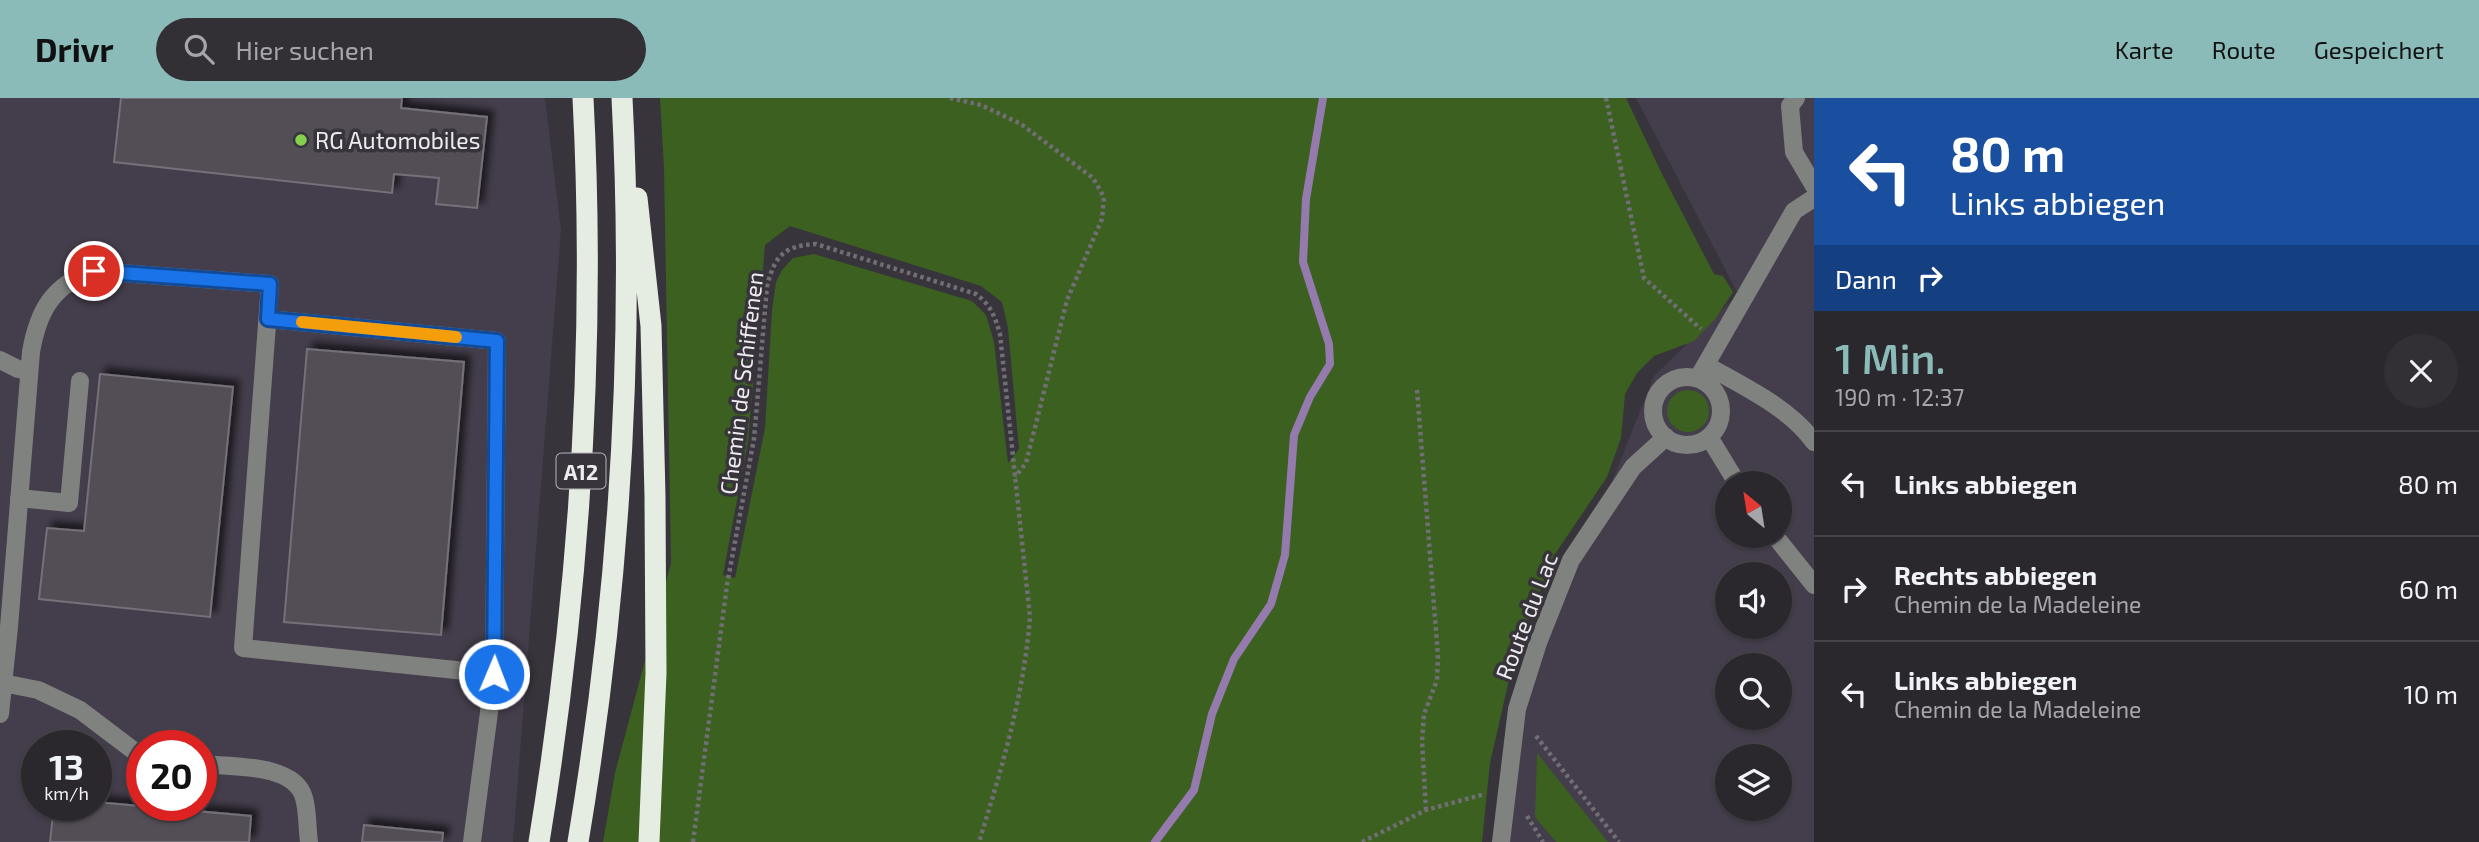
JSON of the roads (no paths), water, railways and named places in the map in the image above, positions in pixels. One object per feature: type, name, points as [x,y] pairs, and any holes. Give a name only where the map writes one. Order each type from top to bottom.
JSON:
[{"type":"highway","name":"A12","points":[[539,842],[564,660],[582,457],[587,290],[583,98]]},
{"type":"highway","name":"A12","points":[[579,842],[602,675],[617,507],[626,290],[624,98]]},
{"type":"highway","points":[[624,98],[651,326],[656,673],[649,842]]},
{"type":"street","points":[[1796,98],[1790,106],[1794,152],[1814,186]]},
{"type":"street","points":[[1702,371],[1794,211],[1814,198]]},
{"type":"street","points":[[0,714],[29,371],[35,329],[42,312],[69,281],[94,271],[270,284],[243,648],[494,674]]},
{"type":"street","points":[[268,319],[497,341],[494,674],[472,842]]},
{"type":"street","points":[[0,360],[29,371]]},
{"type":"street","points":[[1702,371],[1718,396],[1721,407],[1717,428],[1709,437],[1688,445],[1676,443],[1666,437],[1654,419],[1653,407],[1657,395],[1671,381],[1702,371],[1769,402],[1804,428],[1814,442]]},
{"type":"street","points":[[19,498],[69,503],[80,381]]},
{"type":"street","name":"Route du Lac","points":[[1501,842],[1517,709],[1538,643],[1571,560],[1633,467],[1666,437]]},
{"type":"street","points":[[1709,437],[1730,471]]},
{"type":"street","points":[[1785,548],[1814,585]]},
{"type":"street","points":[[2,673],[80,710],[126,745]]},
{"type":"street","points":[[217,766],[275,772],[288,776],[298,784],[304,797],[309,842]]},
{"type":"waterway","points":[[1155,842],[1194,790],[1212,714],[1234,659],[1271,604],[1285,555],[1294,435],[1310,397],[1330,364],[1329,344],[1303,262],[1306,199],[1323,98]]},
{"type":"place","name":"RG Automobiles","points":[[301,140]]}]
